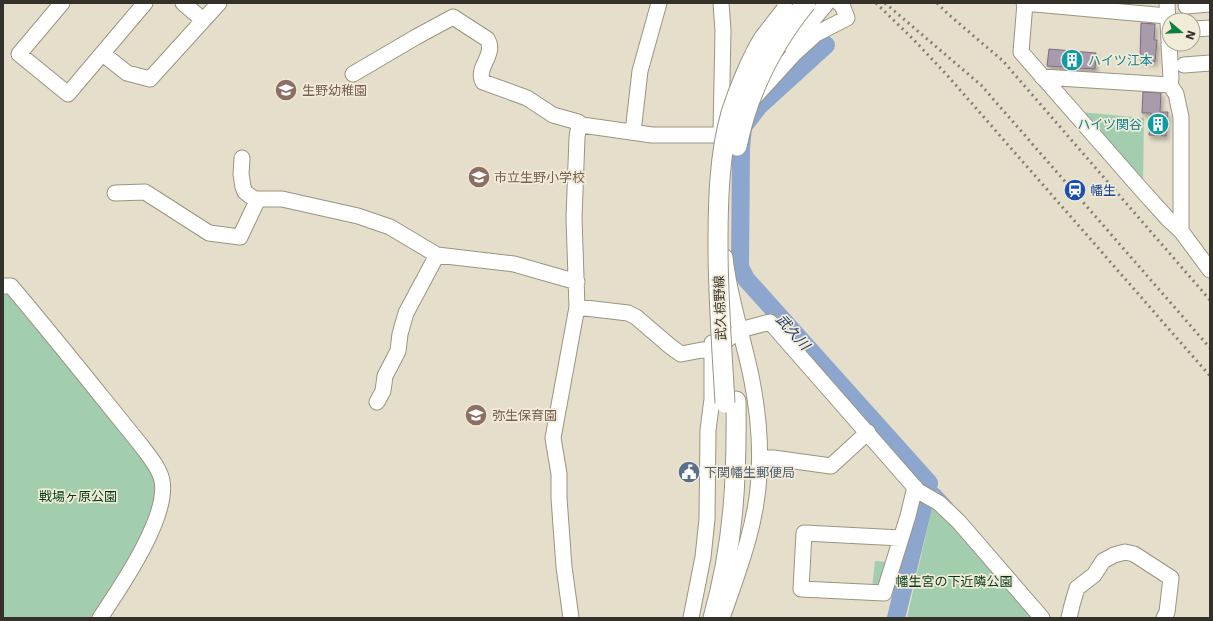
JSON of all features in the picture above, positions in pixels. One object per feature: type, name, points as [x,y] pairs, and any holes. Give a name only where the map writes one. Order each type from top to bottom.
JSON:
[{"type":"main road","points":[[724,297],[730,200],[734,161],[740,131],[753,90],[761,72],[786,31],[806,3]]},
{"type":"main road","name":"武久椋野線","points":[[713,618],[724,572],[733,512],[736,479],[724,297],[725,200],[730,152],[737,114],[752,76],[784,6]]},
{"type":"main road","name":"武久椋野線","points":[[701,618],[713,571],[722,512],[730,402]]},
{"type":"street","points":[[62,3],[19,54],[68,94],[145,3]]},
{"type":"street","points":[[184,3],[203,20]]},
{"type":"street","points":[[103,54],[127,73],[150,79],[219,3]]},
{"type":"street","points":[[633,132],[640,71],[659,3]]},
{"type":"street","points":[[691,618],[703,557],[707,519],[708,430],[712,399],[712,351],[721,265],[723,30],[721,3]]},
{"type":"street","points":[[721,135],[745,100],[827,3]]},
{"type":"street","points":[[354,74],[453,17],[487,39],[489,42],[489,54],[480,78],[483,82],[527,98],[553,115],[578,122],[582,125],[662,136],[721,135],[794,54],[816,34],[847,18],[840,3]]},
{"type":"street","points":[[1167,9],[1024,3],[1021,52],[1149,199],[1168,220],[1181,231],[1210,270]]},
{"type":"street","points":[[1186,6],[1210,4]]},
{"type":"street","points":[[1170,52],[1170,85],[1176,94],[1181,117],[1181,231]]},
{"type":"street","points":[[1184,65],[1210,63]]},
{"type":"street","points":[[1042,77],[1170,85]]},
{"type":"street","points":[[572,618],[564,567],[559,498],[559,474],[553,438],[577,307],[574,218],[577,137],[578,130],[582,125]]},
{"type":"street","points":[[242,158],[241,174],[245,192],[253,198],[282,199],[358,216],[390,227],[437,255],[514,264],[577,282]]},
{"type":"street","points":[[115,193],[146,192],[209,233],[240,237],[258,199]]},
{"type":"street","points":[[721,228],[725,264],[749,363],[758,411],[760,458],[753,520],[739,569],[722,618]]},
{"type":"street","points":[[377,402],[383,391],[385,376],[398,351],[400,334],[406,313],[437,255]]},
{"type":"street","points":[[3,286],[11,286],[55,338],[68,357],[150,456],[162,478],[163,487],[161,507],[152,529],[128,573],[100,618]]},
{"type":"street","points":[[577,307],[628,313],[636,317],[671,348],[681,354],[702,350],[712,351],[740,330],[770,322],[917,489],[939,503],[960,522],[1042,618]]},
{"type":"street","points":[[760,458],[773,458],[831,466],[868,432]]},
{"type":"street","points":[[901,538],[804,533],[802,589],[884,593],[917,489]]},
{"type":"street","points":[[1069,618],[1077,588],[1094,575],[1103,561],[1114,555],[1125,552],[1130,552],[1138,556],[1171,578],[1167,612],[1164,618]]},
{"type":"green space","points":[[1080,112],[1144,118],[1143,183]]},
{"type":"green space","name":"戦場ヶ原公園","points":[[3,292],[7,293],[21,306],[143,456],[155,477],[157,503],[141,541],[94,618],[3,618]]},
{"type":"green space","name":"幡生宮の下近隣公園","points":[[932,508],[956,524],[1037,618],[907,618]]},
{"type":"green space","points":[[875,561],[888,562],[880,583],[872,588]]},
{"type":"building","points":[[1141,23],[1155,24],[1154,40],[1157,40],[1155,62],[1140,60]]},
{"type":"building","name":"ハイツ江本","points":[[1049,49],[1096,53],[1095,69],[1047,66]]},
{"type":"building","name":"ハイツ関谷","points":[[1143,92],[1161,93],[1160,112],[1168,112],[1166,136],[1149,135],[1151,113],[1142,113]]},
{"type":"waterway","name":"武久川","points":[[826,45],[759,106],[743,127],[741,149],[740,267],[746,279],[929,483],[896,618]]},
{"type":"waterway","points":[[929,483],[951,504]]},
{"type":"railway","points":[[876,3],[947,75],[1210,376]]},
{"type":"railway","points":[[885,3],[981,85],[1210,348]]},
{"type":"railway","points":[[937,3],[1003,61],[1210,300]]},
{"type":"place","name":"ハイツ江本","points":[[1072,60]]},
{"type":"place","name":"生野幼稚園","points":[[286,90]]},
{"type":"place","name":"ハイツ関谷","points":[[1158,124]]},
{"type":"place","name":"市立生野小学校","points":[[479,177]]},
{"type":"place","name":"幡生","points":[[1075,190]]},
{"type":"place","name":"弥生保育園","points":[[476,415]]},
{"type":"place","name":"下関幡生郵便局","points":[[689,472]]}]
